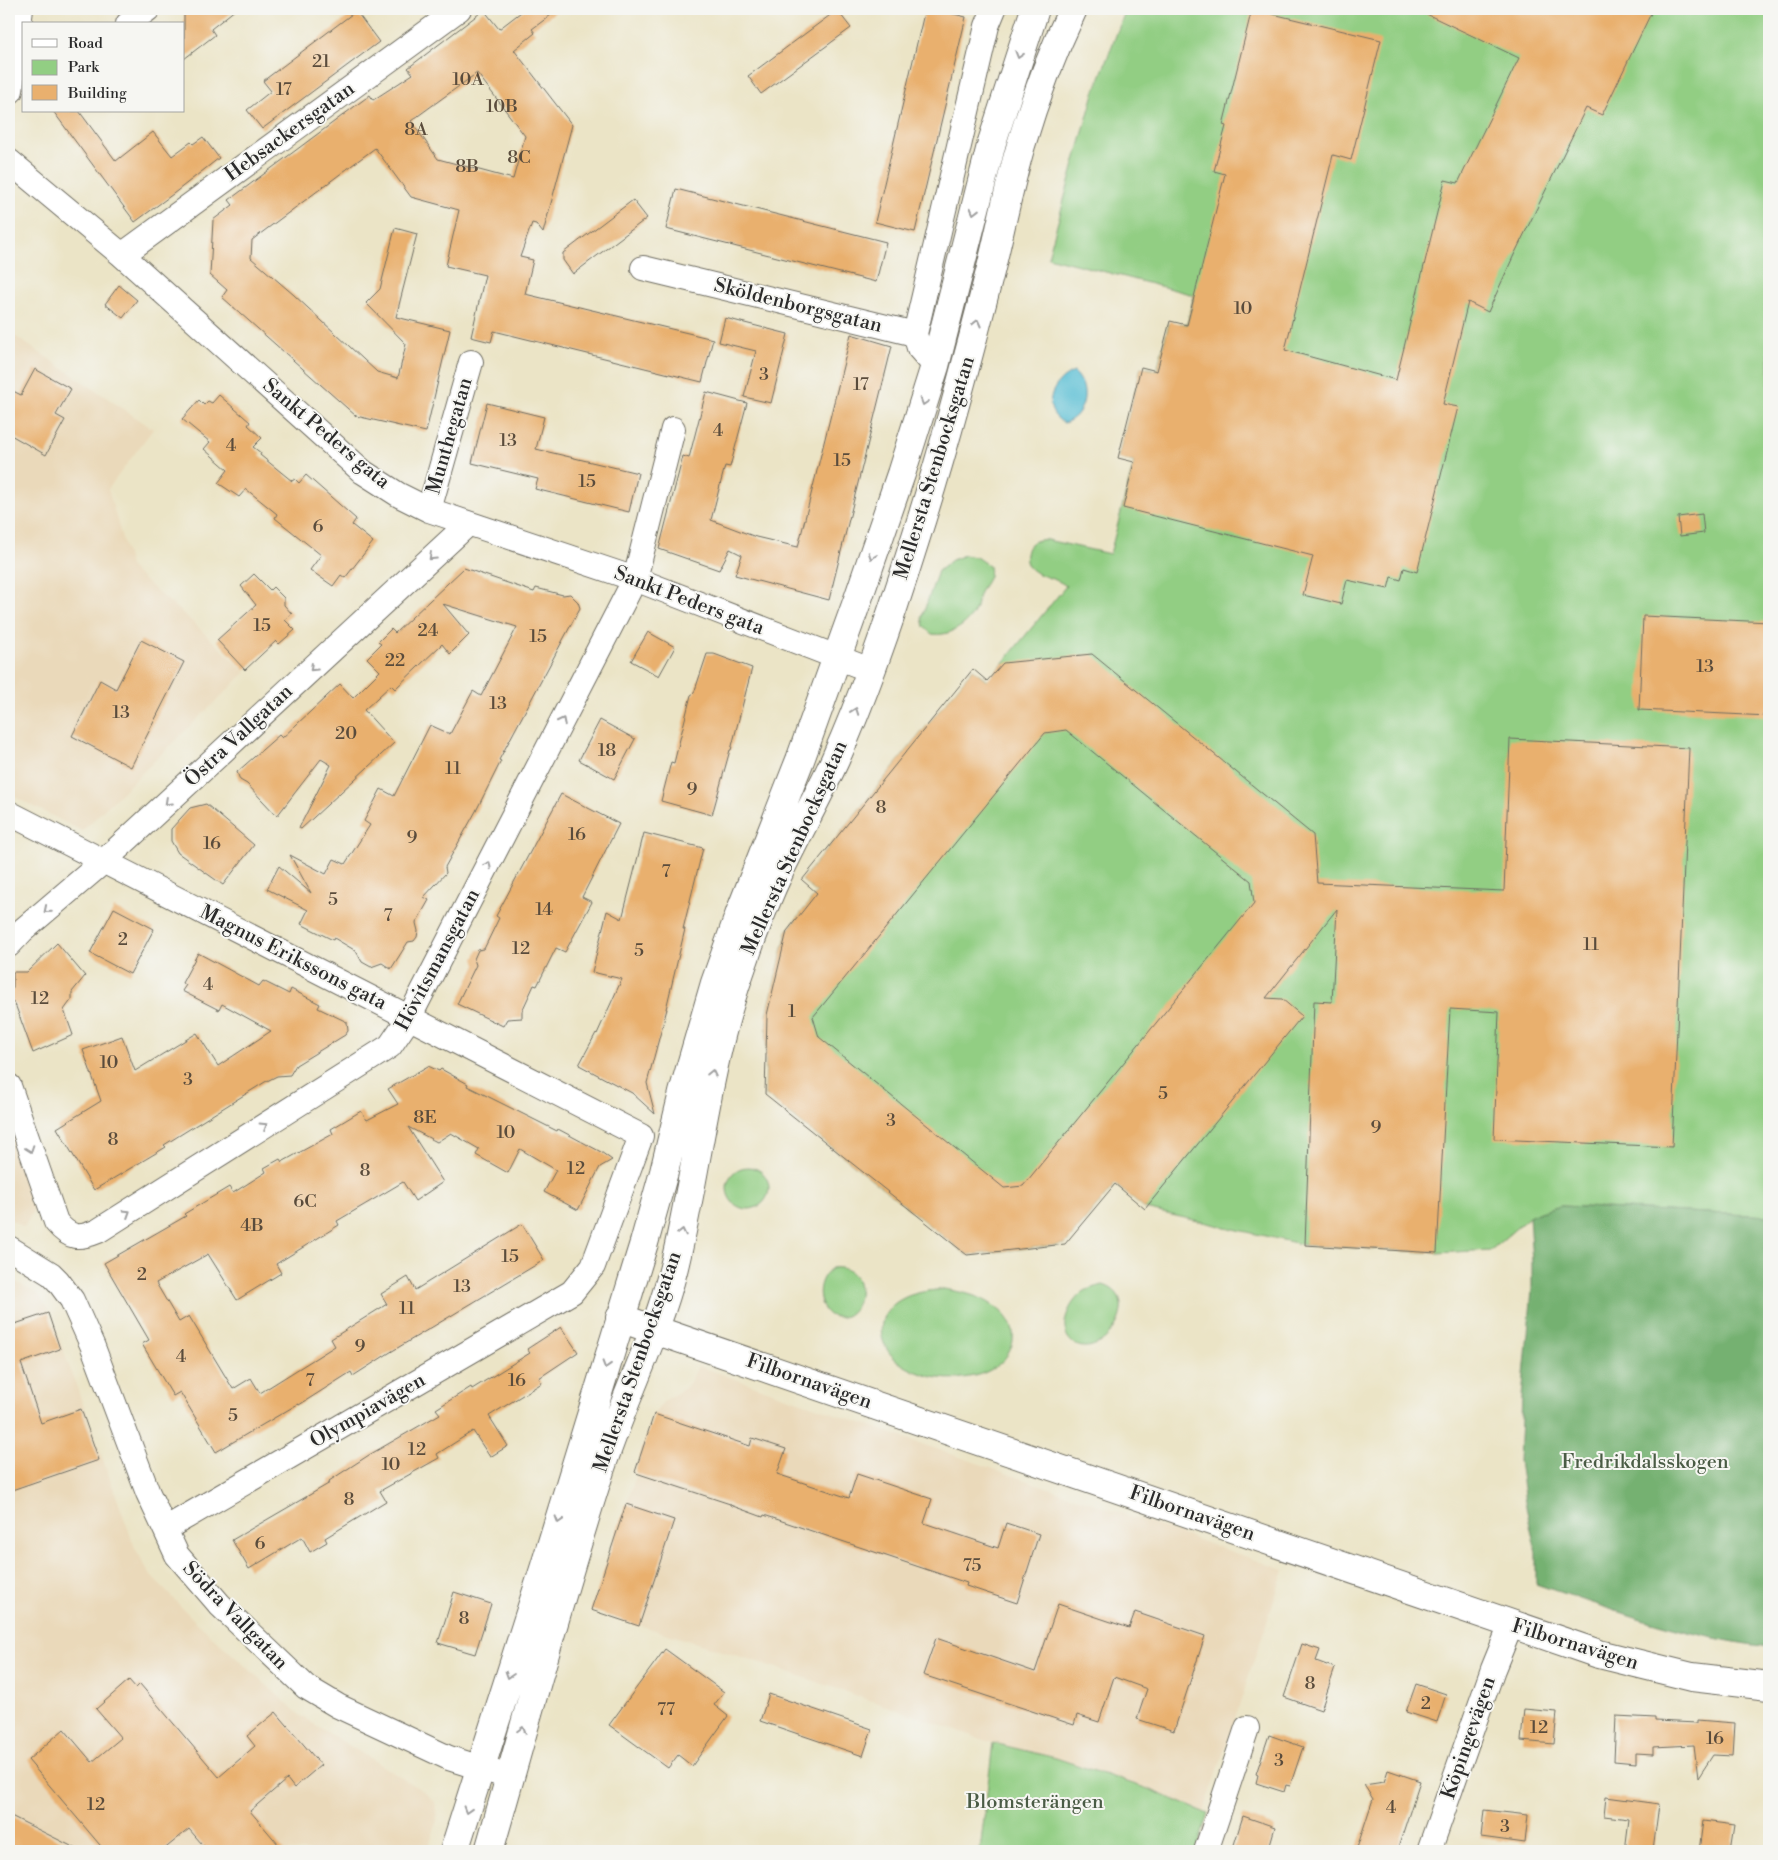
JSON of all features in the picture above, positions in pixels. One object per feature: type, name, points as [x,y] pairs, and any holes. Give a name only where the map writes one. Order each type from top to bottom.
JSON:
[{"type":"main road","points":[[9,90],[19,9]]},
{"type":"main road","name":"Mellersta Stenbocksgatan","points":[[454,1851],[479,1768],[544,1570],[664,1172],[683,1093],[715,983],[741,910],[800,760],[901,474],[935,366],[992,142],[1035,9]]},
{"type":"main road","name":"Mellersta Stenbocksgatan","points":[[489,1851],[556,1611],[597,1480],[613,1430],[654,1330],[673,1268],[688,1203],[721,1031],[738,976],[758,922],[782,868],[813,807],[851,724],[914,543],[950,424],[1021,147],[1043,80],[1073,9]]},
{"type":"main road","name":"Filbornavägen","points":[[620,1318],[1599,1654],[1643,1666],[1692,1676],[1769,1686]]},
{"type":"street","points":[[131,22],[148,9]]},
{"type":"street","name":"Hebsackersgatan","points":[[122,255],[458,9]]},
{"type":"street","points":[[935,366],[918,348],[915,334],[987,26],[994,9]]},
{"type":"street","name":"Sankt Peders gata","points":[[9,161],[122,255],[364,472],[399,495],[430,510],[468,524],[634,578],[870,670]]},
{"type":"street","name":"Sköldenborgsgatan","points":[[643,268],[915,334]]},
{"type":"street","name":"Munthegatan","points":[[430,510],[471,362]]},
{"type":"street","name":"Hövitsmansgatan","points":[[9,1086],[56,1222],[70,1234],[84,1237],[98,1231],[390,1046],[409,1018],[634,578],[673,429]]},
{"type":"street","name":"Östra Vallgatan","points":[[9,945],[23,930],[104,861],[468,524]]},
{"type":"street","name":"Magnus Erikssons gata","points":[[9,813],[630,1131]]},
{"type":"street","name":"Olympiavägen","points":[[164,1529],[572,1292],[593,1266],[641,1136],[630,1131]]},
{"type":"street","name":"Södra Vallgatan","points":[[9,1248],[51,1274],[72,1300],[93,1347],[148,1493],[164,1529],[177,1555],[197,1581],[306,1687],[338,1706],[449,1758],[509,1777]]},
{"type":"street","name":"Köpingevägen","points":[[1429,1851],[1493,1669],[1511,1625]]},
{"type":"street","points":[[1206,1851],[1247,1728]]},
{"type":"shaded area","points":[[9,332],[153,429],[108,489],[131,569],[187,617],[246,672],[82,831],[9,794]]},
{"type":"shaded area","points":[[9,1124],[39,1201],[24,1227],[9,1219]]},
{"type":"shaded area","points":[[9,1278],[38,1294],[48,1308],[135,1548],[151,1576],[195,1621],[301,1716],[423,1791],[435,1802],[437,1820],[428,1851],[9,1851]]},
{"type":"shaded area","points":[[698,1366],[1284,1570],[1204,1812],[1151,1790],[1056,1758],[993,1743],[777,1668],[591,1610],[637,1473],[635,1472],[654,1414],[664,1401],[685,1388],[691,1381]]},
{"type":"green space","points":[[1126,9],[1769,9],[1769,1216],[1561,1206],[1529,1217],[1491,1250],[1437,1253],[1305,1245],[1145,1209],[1115,1184],[1065,1244],[967,1255],[765,1094],[767,1015],[787,931],[817,893],[802,880],[973,669],[988,681],[1066,586],[1029,567],[1026,562],[1026,554],[1030,545],[1037,540],[1045,540],[1110,554],[1134,462],[1118,458],[1141,367],[1157,370],[1169,323],[1187,324],[1194,295],[1048,257],[1094,93]]},
{"type":"green space","points":[[964,555],[976,557],[989,566],[988,578],[978,597],[975,610],[963,625],[945,634],[932,634],[924,627],[922,617],[938,571],[952,560]]},
{"type":"green space","points":[[748,1167],[763,1173],[769,1188],[763,1203],[748,1209],[733,1203],[727,1188],[733,1173]]},
{"type":"green space","name":"Fredrikdalsskogen","points":[[1561,1206],[1769,1216],[1769,1647],[1739,1643],[1680,1630],[1536,1584],[1536,1553],[1525,1502],[1519,1461],[1522,1397],[1532,1290],[1529,1217]]},
{"type":"green space","points":[[832,1268],[844,1269],[853,1274],[858,1282],[858,1302],[846,1316],[831,1316],[821,1304],[819,1293],[821,1282]]},
{"type":"green space","points":[[1103,1285],[1115,1292],[1121,1302],[1120,1315],[1115,1327],[1096,1345],[1084,1347],[1073,1343],[1065,1331],[1066,1317],[1069,1310],[1077,1297],[1082,1293]]},
{"type":"green space","points":[[944,1289],[970,1294],[988,1302],[1005,1316],[1011,1326],[1013,1337],[1006,1357],[987,1372],[959,1378],[944,1379],[933,1377],[907,1367],[897,1361],[887,1350],[882,1327],[883,1319],[892,1305],[910,1295]]},
{"type":"green space","name":"Blomsterängen","points":[[993,1743],[1056,1758],[1151,1790],[1208,1814],[1196,1851],[980,1851]]},
{"type":"water","points":[[1074,372],[1083,385],[1084,401],[1077,414],[1064,423],[1052,411],[1051,396],[1060,382]]},
{"type":"building","points":[[184,9],[236,9],[211,29],[215,35],[185,58]]},
{"type":"building","points":[[525,9],[559,9],[532,29],[535,33],[514,50],[572,125],[543,233],[536,224],[532,223],[520,257],[533,260],[525,294],[713,339],[702,382],[494,331],[491,342],[471,337],[485,275],[446,266],[459,210],[411,197],[375,148],[252,240],[251,258],[377,372],[398,378],[406,344],[366,303],[380,289],[395,228],[417,234],[396,317],[450,330],[426,432],[356,416],[222,297],[227,290],[210,275],[213,220],[233,205],[229,200],[370,95],[373,100],[413,74],[408,68],[484,10],[499,29]],"holes":[[[477,73],[525,136],[513,179],[438,159],[411,121]]]},
{"type":"building","points":[[925,9],[933,9],[966,17],[915,232],[875,222]]},
{"type":"building","points":[[1252,9],[1381,40],[1351,160],[1333,155],[1285,350],[1396,380],[1445,180],[1458,183],[1519,58],[1416,9],[1653,9],[1602,115],[1586,108],[1488,312],[1468,302],[1443,404],[1458,407],[1417,572],[1404,568],[1401,580],[1391,577],[1388,589],[1347,580],[1341,604],[1303,595],[1313,556],[1123,508],[1134,462],[1118,458],[1141,367],[1157,371],[1170,321],[1187,325],[1225,174],[1214,171],[1226,126],[1223,125]]},
{"type":"building","points":[[837,10],[851,28],[761,94],[748,76]]},
{"type":"building","points":[[356,11],[379,42],[262,129],[247,110],[271,91],[263,81]]},
{"type":"building","points":[[54,112],[80,112],[116,161],[153,132],[172,156],[191,142],[193,144],[203,137],[219,158],[135,222]]},
{"type":"building","points":[[676,189],[886,242],[876,282],[666,229]]},
{"type":"building","points":[[633,200],[647,218],[573,274],[563,260],[563,253]]},
{"type":"building","points":[[119,285],[137,300],[123,318],[105,304]]},
{"type":"building","points":[[725,318],[788,334],[771,403],[744,397],[756,351],[719,342]]},
{"type":"building","points":[[851,334],[892,346],[829,600],[735,575],[742,555],[730,549],[719,570],[659,549],[683,456],[689,458],[706,392],[747,403],[730,467],[725,466],[711,520],[756,537],[798,547]]},
{"type":"building","points":[[35,369],[71,389],[56,415],[65,420],[46,455],[9,434],[9,389],[21,395]]},
{"type":"building","points":[[219,395],[250,422],[248,425],[262,438],[253,447],[261,453],[260,455],[292,481],[295,479],[299,483],[306,475],[356,519],[352,525],[373,542],[345,578],[341,575],[333,586],[310,570],[321,555],[275,518],[277,514],[246,489],[239,497],[218,483],[228,470],[204,449],[210,442],[182,419],[199,400],[204,405],[208,401],[212,403]]},
{"type":"building","points":[[487,403],[544,417],[536,449],[638,473],[629,512],[535,489],[538,479],[472,463]]},
{"type":"building","points":[[1702,514],[1704,533],[1680,536],[1678,517]]},
{"type":"building","points":[[464,568],[534,592],[536,588],[563,595],[570,594],[578,602],[580,608],[499,760],[501,761],[476,811],[445,867],[446,873],[424,897],[429,900],[416,923],[417,937],[414,941],[408,942],[391,969],[382,963],[371,967],[362,962],[356,951],[334,938],[333,940],[301,924],[308,910],[267,889],[279,866],[311,893],[290,855],[326,874],[334,859],[345,864],[370,825],[364,821],[381,789],[394,796],[430,725],[450,734],[473,691],[481,696],[517,627],[443,604],[469,635],[450,654],[442,644],[395,689],[391,685],[364,710],[394,743],[301,829],[299,828],[331,765],[321,759],[277,816],[247,784],[240,780],[237,772],[279,735],[282,738],[340,684],[353,698],[380,671],[367,658],[381,644],[378,642],[391,629],[395,633]]},
{"type":"building","points":[[254,574],[270,590],[273,587],[284,598],[284,605],[292,614],[285,620],[295,630],[279,644],[276,641],[245,670],[217,640],[256,605],[241,586]]},
{"type":"building","points":[[1643,616],[1769,622],[1769,716],[1639,710]]},
{"type":"building","points":[[648,632],[675,647],[659,676],[631,661]]},
{"type":"building","points":[[141,640],[184,662],[131,767],[72,736],[100,680],[116,689]]},
{"type":"building","points":[[707,654],[714,654],[752,668],[712,815],[661,801],[671,762],[674,763],[691,695],[694,693]]},
{"type":"building","points":[[1092,654],[1313,835],[1317,883],[1504,891],[1510,739],[1689,748],[1672,1147],[1494,1139],[1499,1012],[1450,1009],[1437,1253],[1305,1245],[1314,1001],[1332,1002],[1337,909],[1266,998],[1282,999],[1302,1016],[1145,1209],[1115,1184],[1065,1244],[967,1255],[765,1094],[767,1015],[787,931],[817,893],[802,880],[973,669],[987,681],[1003,663]],"holes":[[[1066,730],[1251,881],[1254,903],[1023,1186],[1004,1188],[819,1037],[813,1017],[1045,733]]]},
{"type":"building","points":[[600,720],[635,739],[614,779],[579,760]]},
{"type":"building","points":[[561,794],[619,824],[582,897],[592,902],[565,952],[556,948],[537,986],[534,985],[522,1011],[522,1018],[507,1019],[503,1026],[457,1004],[476,965],[474,959],[478,950],[484,949],[499,918],[496,916]]},
{"type":"building","points":[[206,804],[254,845],[223,885],[178,853],[171,841],[171,829],[190,808]]},
{"type":"building","points":[[644,833],[703,848],[683,929],[685,929],[667,1009],[647,1083],[655,1114],[632,1093],[579,1065],[597,1034],[622,979],[592,972],[607,911],[622,919]]},
{"type":"building","points":[[114,908],[154,929],[130,974],[90,953]]},
{"type":"building","points":[[57,943],[85,976],[72,992],[72,999],[64,1010],[73,1035],[33,1053],[15,1004],[9,1000],[9,994],[13,987],[13,972],[27,972]]},
{"type":"building","points":[[198,953],[259,986],[263,981],[289,994],[291,989],[320,1004],[318,1008],[347,1022],[348,1031],[345,1035],[296,1065],[290,1075],[277,1076],[265,1082],[164,1145],[166,1147],[94,1190],[57,1128],[101,1101],[83,1050],[122,1036],[135,1071],[197,1033],[218,1066],[271,1031],[222,1004],[219,1010],[182,991],[186,985],[182,983]]},
{"type":"building","points":[[428,1066],[439,1071],[441,1069],[468,1084],[467,1086],[557,1131],[558,1129],[612,1160],[600,1167],[578,1210],[544,1192],[556,1170],[520,1149],[508,1173],[476,1155],[479,1149],[451,1133],[437,1142],[408,1127],[443,1182],[415,1201],[403,1182],[337,1221],[339,1225],[276,1264],[281,1273],[237,1300],[208,1254],[156,1283],[179,1322],[189,1316],[233,1389],[251,1378],[260,1393],[335,1346],[331,1339],[387,1304],[381,1294],[408,1277],[415,1290],[522,1224],[544,1260],[353,1376],[351,1372],[299,1405],[216,1452],[180,1392],[173,1396],[142,1344],[149,1340],[104,1263],[186,1216],[184,1214],[229,1187],[233,1193],[266,1172],[264,1168],[280,1159],[282,1162],[333,1134],[331,1129],[361,1111],[367,1120],[398,1104],[388,1089]]},
{"type":"building","points":[[48,1313],[60,1349],[21,1363],[41,1423],[81,1409],[99,1460],[9,1491],[9,1326]]},
{"type":"building","points":[[561,1327],[578,1352],[539,1378],[542,1383],[489,1416],[508,1446],[490,1457],[473,1431],[437,1454],[439,1458],[380,1491],[386,1501],[325,1538],[327,1542],[310,1552],[302,1537],[249,1569],[232,1540],[330,1483],[329,1481],[369,1455],[440,1414],[436,1409],[530,1353],[527,1349]]},
{"type":"building","points":[[654,1414],[750,1446],[752,1438],[786,1449],[777,1474],[849,1498],[857,1474],[932,1499],[924,1523],[998,1548],[1006,1523],[1039,1534],[1017,1603],[966,1586],[967,1583],[764,1515],[763,1517],[636,1473]]},
{"type":"building","points":[[626,1504],[674,1520],[639,1626],[591,1610]]},
{"type":"building","points":[[454,1592],[491,1604],[475,1654],[438,1643]]},
{"type":"building","points":[[1058,1604],[1129,1628],[1135,1612],[1205,1636],[1174,1731],[1137,1719],[1147,1689],[1114,1677],[1099,1722],[1077,1715],[1074,1725],[923,1675],[936,1638],[1035,1672]]},
{"type":"building","points":[[1302,1644],[1320,1650],[1316,1661],[1335,1668],[1321,1710],[1284,1697]]},
{"type":"building","points":[[665,1649],[724,1692],[714,1705],[728,1716],[692,1766],[678,1755],[668,1768],[609,1725]]},
{"type":"building","points":[[129,1680],[136,1688],[140,1684],[219,1777],[255,1746],[247,1736],[276,1712],[321,1765],[294,1788],[287,1779],[250,1811],[284,1851],[208,1851],[189,1829],[162,1851],[105,1851],[28,1760],[64,1729],[92,1762],[121,1738],[96,1709]]},
{"type":"building","points":[[1416,1684],[1446,1694],[1437,1722],[1406,1712]]},
{"type":"building","points":[[769,1694],[872,1729],[863,1756],[760,1721]]},
{"type":"building","points":[[1524,1709],[1557,1712],[1554,1744],[1521,1741]]},
{"type":"building","points":[[1616,1716],[1655,1718],[1655,1721],[1697,1723],[1697,1720],[1735,1723],[1733,1756],[1713,1755],[1698,1778],[1694,1745],[1653,1747],[1653,1754],[1636,1753],[1636,1763],[1614,1761]]},
{"type":"building","points":[[1269,1735],[1303,1747],[1290,1786],[1286,1785],[1284,1792],[1256,1783],[1258,1775],[1256,1774]]},
{"type":"building","points":[[1388,1770],[1420,1781],[1397,1851],[1356,1851],[1373,1799],[1364,1785],[1384,1782]]},
{"type":"building","points":[[1606,1797],[1659,1804],[1653,1851],[1625,1851],[1629,1819],[1604,1816]]},
{"type":"building","points":[[1484,1810],[1528,1815],[1525,1843],[1481,1837]]},
{"type":"building","points":[[9,1815],[81,1851],[9,1851]]},
{"type":"building","points":[[1243,1816],[1275,1827],[1268,1851],[1232,1851]]},
{"type":"building","points":[[1703,1821],[1735,1825],[1731,1851],[1699,1851]]}]
